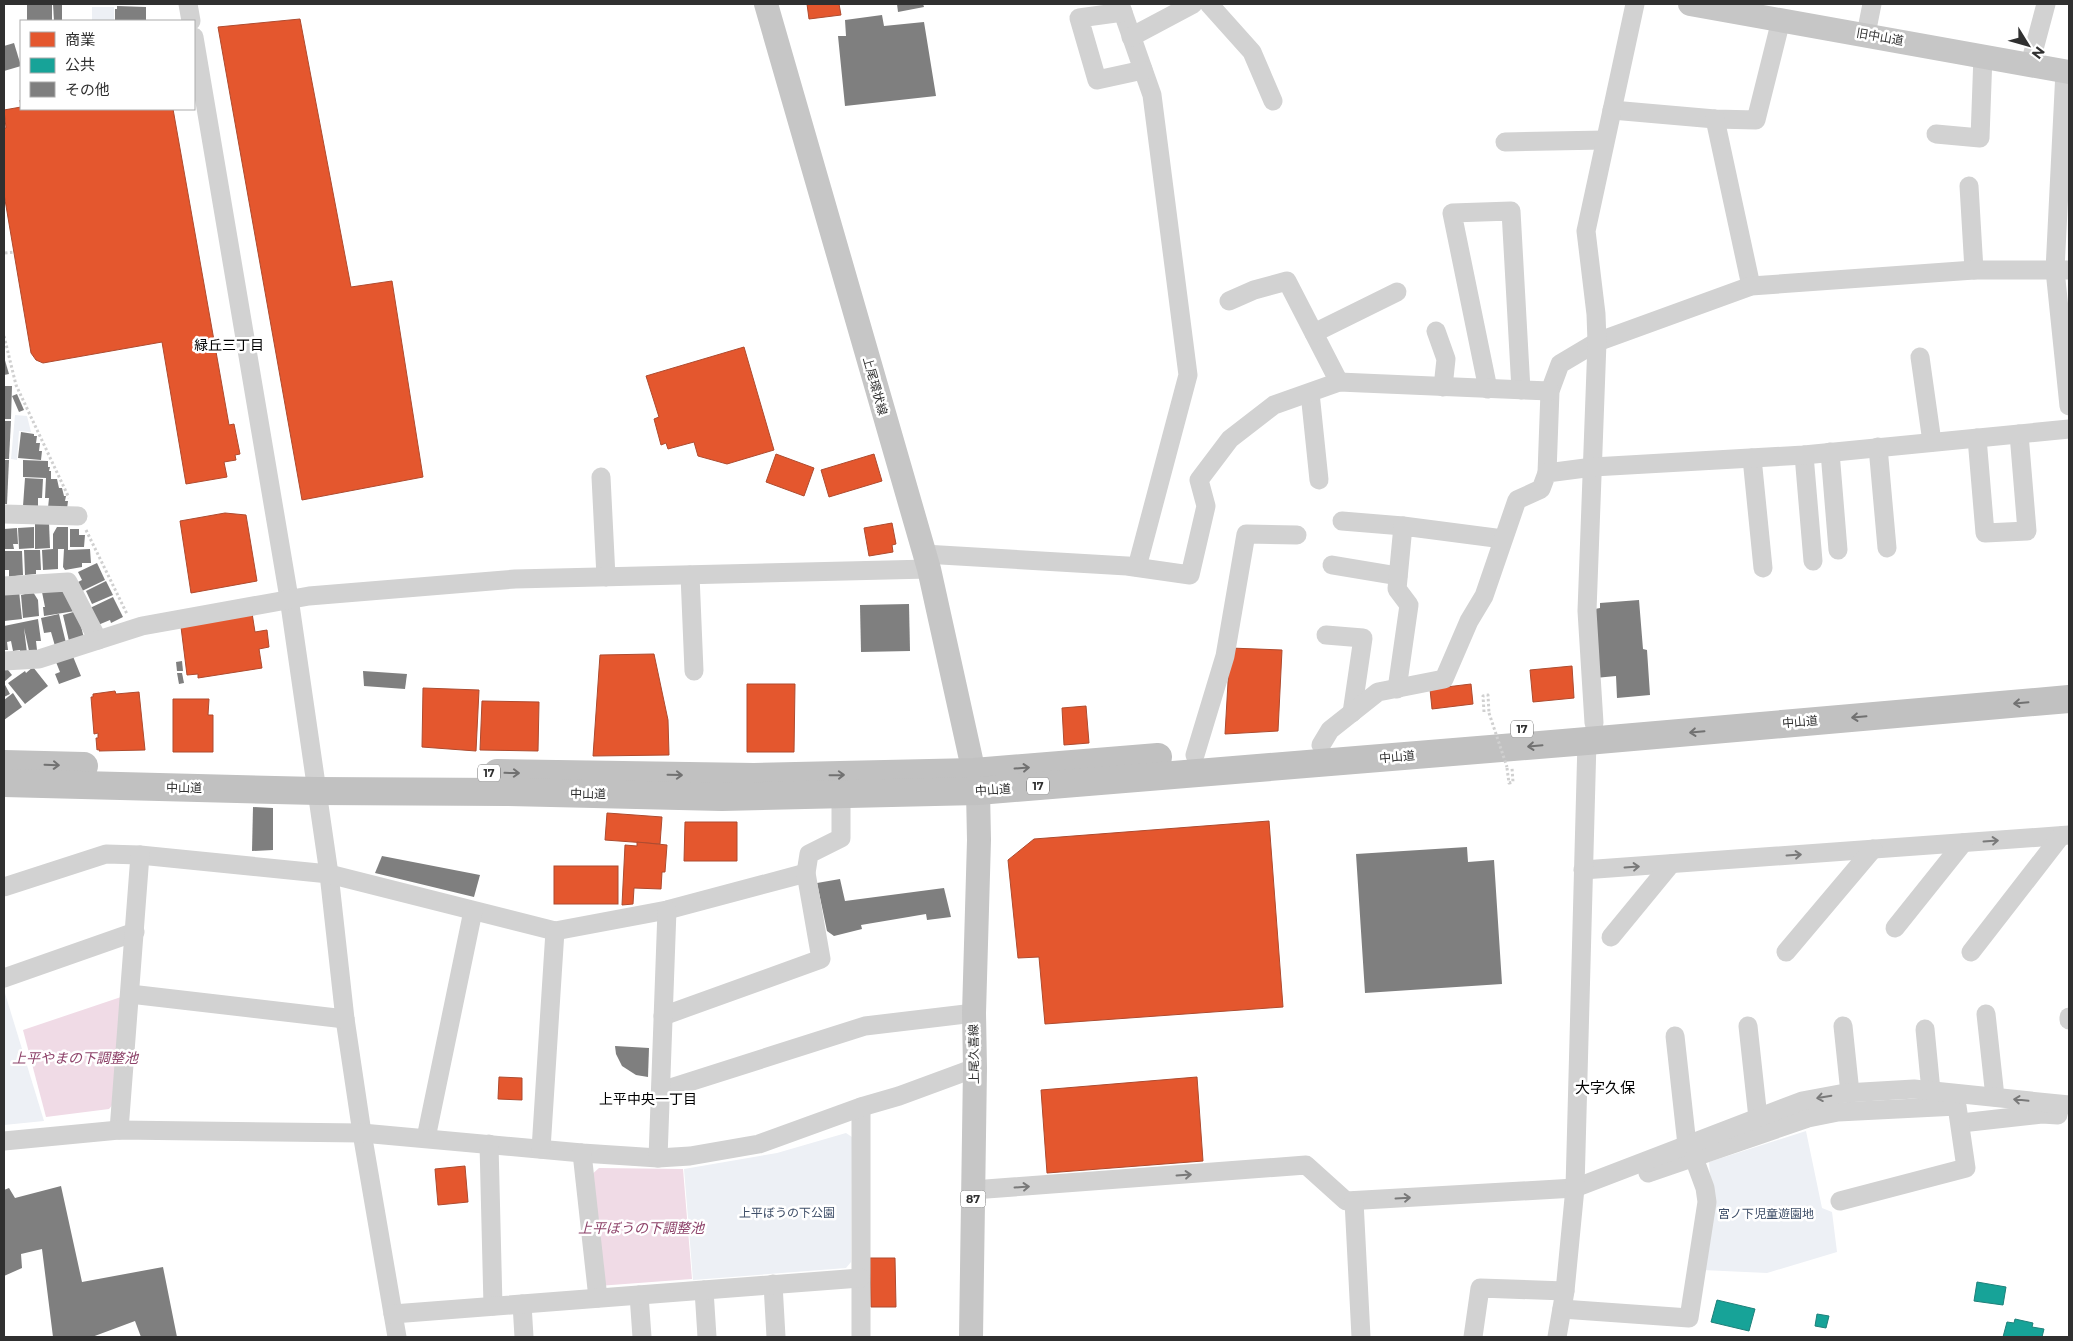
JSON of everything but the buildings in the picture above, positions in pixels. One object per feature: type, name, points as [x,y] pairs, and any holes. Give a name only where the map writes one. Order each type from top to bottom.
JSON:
[{"type":"highway","name":"中山道","points":[[316,782],[484,772],[976,782],[1194,755],[1321,745],[1590,732],[2069,681]]},
{"type":"highway","name":"中山道","points":[[5,766],[506,792],[722,797],[841,795],[976,782],[1590,732],[2069,699]]},
{"type":"main road","name":"上尾環状線","points":[[766,4],[926,562],[976,782]]},
{"type":"main road","name":"旧中山道","points":[[1690,4],[1715,6],[1781,20],[2067,71]]},
{"type":"main road","name":"上尾久喜線","points":[[971,1337],[974,1013],[979,840],[976,782]]},
{"type":"street","points":[[188,4],[191,20]]},
{"type":"street","points":[[1131,37],[1194,4]]},
{"type":"street","points":[[1209,4],[1252,52],[1273,101]]},
{"type":"street","points":[[1557,1337],[1565,1290],[1574,1194],[1583,870],[1590,732],[1587,611],[1597,342],[1596,314],[1586,231],[1635,4]]},
{"type":"street","points":[[1866,34],[1872,4]]},
{"type":"street","points":[[2030,64],[2046,4]]},
{"type":"street","points":[[1137,567],[1188,375],[1152,95],[1122,8],[1078,18],[1098,80],[1143,70]]},
{"type":"street","points":[[1612,110],[1715,119],[1756,120],[1781,20]]},
{"type":"street","points":[[195,43],[289,598],[329,874],[345,1018],[362,1133],[397,1337]]},
{"type":"street","points":[[1936,134],[1980,138],[1984,55]]},
{"type":"street","points":[[2067,71],[2062,270],[2069,406]]},
{"type":"street","points":[[1715,119],[1751,286]]},
{"type":"street","points":[[1505,142],[1605,140]]},
{"type":"street","points":[[1969,186],[1974,270]]},
{"type":"street","points":[[1488,389],[1452,212],[1512,211],[1521,390]]},
{"type":"street","points":[[1321,745],[1330,730],[1378,692],[1444,679],[1469,621],[1484,596],[1517,500],[1541,489],[1547,473],[1550,392],[1560,364],[1597,342],[1751,286],[1974,270],[2062,270]]},
{"type":"street","points":[[1229,301],[1254,290],[1287,281],[1339,382]]},
{"type":"street","points":[[1314,334],[1397,292]]},
{"type":"street","points":[[1436,331],[1446,359],[1443,387]]},
{"type":"street","points":[[1920,357],[1932,442]]},
{"type":"street","points":[[4,661],[39,660],[134,628],[289,598],[515,579],[690,575],[926,562],[1137,567],[1190,575],[1206,506],[1200,480],[1230,438],[1274,405],[1339,382],[1550,392]]},
{"type":"street","points":[[1310,393],[1319,480]]},
{"type":"street","points":[[1547,473],[1593,467],[1830,452],[2069,429]]},
{"type":"street","points":[[1977,438],[1985,533],[2027,531],[2019,434]]},
{"type":"street","points":[[1878,447],[1888,548]]},
{"type":"street","points":[[1830,452],[1838,550]]},
{"type":"street","points":[[1804,454],[1813,561]]},
{"type":"street","points":[[1752,458],[1763,568]]},
{"type":"street","points":[[601,477],[606,577]]},
{"type":"street","points":[[4,514],[78,516]]},
{"type":"street","points":[[1342,520],[1403,526],[1503,540]]},
{"type":"street","points":[[1397,689],[1408,604],[1397,589],[1403,526]]},
{"type":"street","points":[[1194,755],[1225,656],[1246,534],[1297,535]]},
{"type":"street","points":[[1332,565],[1398,576]]},
{"type":"street","points":[[690,575],[694,671]]},
{"type":"street","points":[[4,586],[68,582],[98,640]]},
{"type":"street","points":[[1326,635],[1363,638],[1352,713]]},
{"type":"street","points":[[663,1016],[821,959],[806,872],[808,854],[841,838],[841,795]]},
{"type":"street","points":[[1583,870],[2065,835]]},
{"type":"street","points":[[1971,952],[2065,835]]},
{"type":"street","points":[[1895,928],[1963,843]]},
{"type":"street","points":[[1786,952],[1873,849]]},
{"type":"street","points":[[4,888],[106,854],[140,855],[329,874],[555,931],[667,910],[806,872]]},
{"type":"street","points":[[119,1130],[140,855]]},
{"type":"street","points":[[1610,936],[1671,864]]},
{"type":"street","points":[[658,1158],[667,910]]},
{"type":"street","points":[[426,1138],[473,911]]},
{"type":"street","points":[[541,1149],[555,931]]},
{"type":"street","points":[[4,978],[135,932]]},
{"type":"street","points":[[130,994],[345,1018]]},
{"type":"street","points":[[661,1091],[865,1026],[974,1013]]},
{"type":"street","points":[[1986,1014],[1994,1097]]},
{"type":"street","points":[[1748,1026],[1758,1118]]},
{"type":"street","points":[[1843,1026],[1850,1093]]},
{"type":"street","points":[[1925,1029],[1930,1091]]},
{"type":"street","points":[[1562,1310],[1690,1318],[1707,1202],[1705,1188],[1691,1151],[1675,1036]]},
{"type":"street","points":[[4,1141],[119,1130],[362,1133],[582,1153],[658,1158],[690,1156],[759,1144],[861,1107],[899,1096],[975,1064]]},
{"type":"street","points":[[1691,1151],[1758,1118],[1802,1101],[1850,1093],[1914,1089],[1930,1091],[1961,1108],[1994,1097],[2069,1105]]},
{"type":"street","points":[[861,1107],[861,1337]]},
{"type":"street","points":[[1840,1201],[1966,1168],[1961,1108]]},
{"type":"street","points":[[973,1190],[1306,1165],[1346,1201],[1574,1194],[1691,1151],[1808,1118],[1838,1112],[1961,1108],[2069,1117]]},
{"type":"street","points":[[489,1144],[493,1306]]},
{"type":"street","points":[[582,1153],[598,1298]]},
{"type":"street","points":[[1354,1201],[1361,1337]]},
{"type":"street","points":[[393,1314],[860,1278]]},
{"type":"street","points":[[773,1284],[776,1337]]},
{"type":"street","points":[[1474,1337],[1480,1288],[1565,1290]]},
{"type":"street","points":[[704,1290],[707,1337]]},
{"type":"street","points":[[639,1295],[642,1337]]},
{"type":"street","points":[[522,1304],[524,1337]]},
{"type":"path","points":[[5,253],[14,252]]},
{"type":"path","points":[[4,336],[16,385],[53,468],[134,628]]},
{"type":"path","points":[[1484,712],[1482,696],[1488,696],[1489,713],[1507,767],[1508,782],[1514,782],[1512,765]]},
{"type":"green space","points":[[92,7],[114,7],[114,20],[92,20]]},
{"type":"green space","points":[[15,415],[27,416],[31,432],[19,431],[17,460],[11,459]]},
{"type":"green space","points":[[4,990],[44,1121],[4,1125]]},
{"type":"green space","name":"宮ノ下児童遊園地","points":[[1806,1131],[1822,1208],[1832,1212],[1837,1252],[1767,1273],[1702,1270],[1712,1197],[1709,1162]]},
{"type":"green space","name":"上平ぼうの下公園","points":[[846,1133],[852,1137],[851,1262],[846,1268],[693,1280],[684,1169],[777,1153]]},
{"type":"water","name":"上平やまの下調整池","points":[[124,996],[114,1103],[109,1109],[46,1117],[23,1030]]},
{"type":"water","name":"上平ぼうの下調整池","points":[[599,1168],[683,1169],[692,1279],[598,1286],[589,1177]]},
{"type":"district","name":"緑丘三丁目","points":[[229,345]]},
{"type":"district","name":"大字久保","points":[[1605,1088]]},
{"type":"district","name":"上平中央一丁目","points":[[648,1099]]}]
